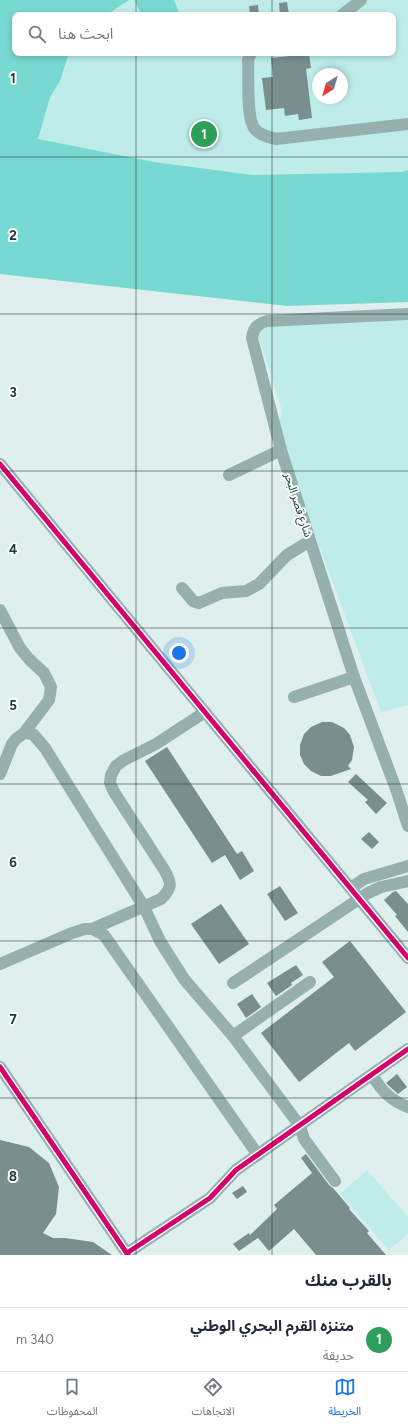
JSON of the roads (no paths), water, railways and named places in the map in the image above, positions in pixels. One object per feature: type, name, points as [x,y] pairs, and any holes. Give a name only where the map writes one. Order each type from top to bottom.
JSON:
[{"type":"street","points":[[346,12],[361,0]]},
{"type":"street","points":[[250,56],[248,60],[250,119],[255,129],[264,136],[276,139],[408,124]]},
{"type":"street","name":"شارع قصر البحر","points":[[408,314],[267,321],[258,325],[253,334],[253,341],[281,450],[354,677],[396,789],[408,826]]},
{"type":"street","points":[[229,474],[281,450]]},
{"type":"street","points":[[0,464],[408,958]]},
{"type":"street","points":[[182,588],[192,601],[199,603],[222,593],[246,591],[259,584],[287,555],[310,541]]},
{"type":"street","points":[[0,610],[20,648],[44,673],[51,687],[49,700],[24,733],[12,744],[0,774]]},
{"type":"street","points":[[294,697],[354,677]]},
{"type":"street","points":[[0,964],[72,933],[92,928],[144,907],[161,899],[169,890],[171,886],[170,880],[114,792],[110,783],[110,774],[116,766],[124,760],[156,744],[205,712]]},
{"type":"street","points":[[24,733],[33,734],[44,748],[144,907],[160,941],[184,979],[233,1036],[300,1126],[304,1139],[335,1181]]},
{"type":"street","points":[[351,888],[364,879],[408,866]]},
{"type":"street","points":[[233,983],[359,898],[377,889],[408,881]]},
{"type":"street","points":[[92,928],[104,934],[258,1155]]},
{"type":"street","points":[[233,1036],[310,982]]},
{"type":"street","points":[[0,1067],[128,1254],[210,1198],[230,1175],[408,1050]]},
{"type":"street","points":[[372,1075],[389,1097],[408,1107]]},
{"type":"water","points":[[0,0],[129,0],[111,12],[12,12],[12,56],[68,56],[60,81],[50,97],[38,139],[154,162],[252,175],[402,172],[408,170],[408,302],[287,306],[0,274]]},
{"type":"water","points":[[135,0],[174,0],[179,12],[140,12]]},
{"type":"place","name":"متنزه القرم البحري الوطني","points":[[204,134]]}]
